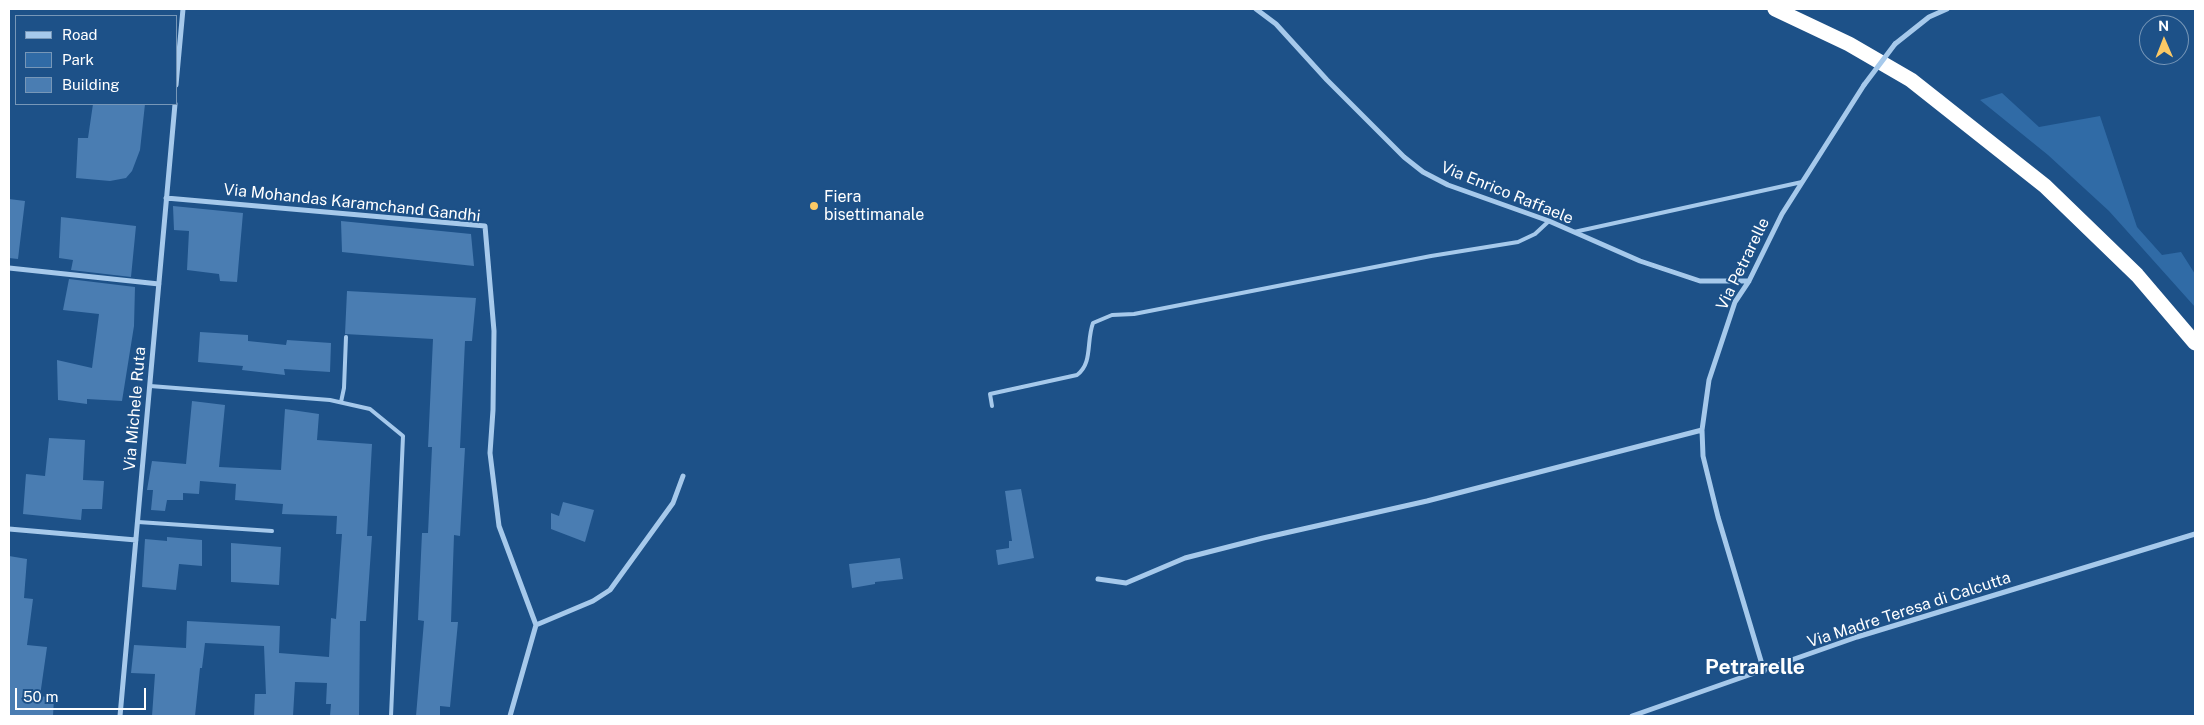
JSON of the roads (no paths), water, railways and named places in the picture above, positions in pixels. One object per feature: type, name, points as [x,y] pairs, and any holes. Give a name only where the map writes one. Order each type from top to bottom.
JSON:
[{"type":"highway","points":[[1775,9],[1849,44],[1911,80],[2038,180],[2137,275],[2195,343]]},
{"type":"street","points":[[178,63],[183,9]]},
{"type":"street","name":"Via Enrico Raffaele","points":[[1256,9],[1276,24],[1326,80],[1404,157],[1424,172],[1448,184],[1549,221],[1640,261],[1700,281],[1749,281]]},
{"type":"street","name":"Via Petrarelle","points":[[1764,671],[1718,517],[1703,456],[1702,430],[1710,380],[1735,302],[1749,281],[1782,214],[1802,182],[1864,85],[1895,44],[1929,17],[1947,9]]},
{"type":"street","name":"Via Michele Ruta","points":[[120,716],[175,105]]},
{"type":"street","name":"Via Mohandas Karamchand Gandhi","points":[[166,198],[485,226],[494,331],[493,410],[490,453],[499,526],[536,625]]},
{"type":"street","points":[[9,268],[159,284]]},
{"type":"street","points":[[1098,579],[1126,583],[1184,558],[1447,496],[1702,430]]},
{"type":"street","points":[[510,716],[536,625],[593,601],[610,590],[673,503],[683,476]]},
{"type":"street","points":[[9,529],[136,540]]},
{"type":"street","name":"Via Madre Teresa di Calcutta","points":[[1632,716],[1858,637],[2195,534]]},
{"type":"lane","points":[[1574,232],[1802,182]]},
{"type":"lane","points":[[992,406],[990,394],[1076,376],[1085,369],[1088,359],[1088,337],[1093,322],[1112,315],[1134,314],[1431,256],[1518,242],[1535,234],[1549,221]]},
{"type":"lane","points":[[341,402],[344,388],[346,337]]},
{"type":"lane","points":[[150,386],[341,402],[370,409],[403,436],[391,716]]},
{"type":"lane","points":[[138,522],[272,531]]},
{"type":"place","name":"Fiera bisettimanale","points":[[814,206]]},
{"type":"district","name":"Petrarelle","points":[[1755,668]]}]
